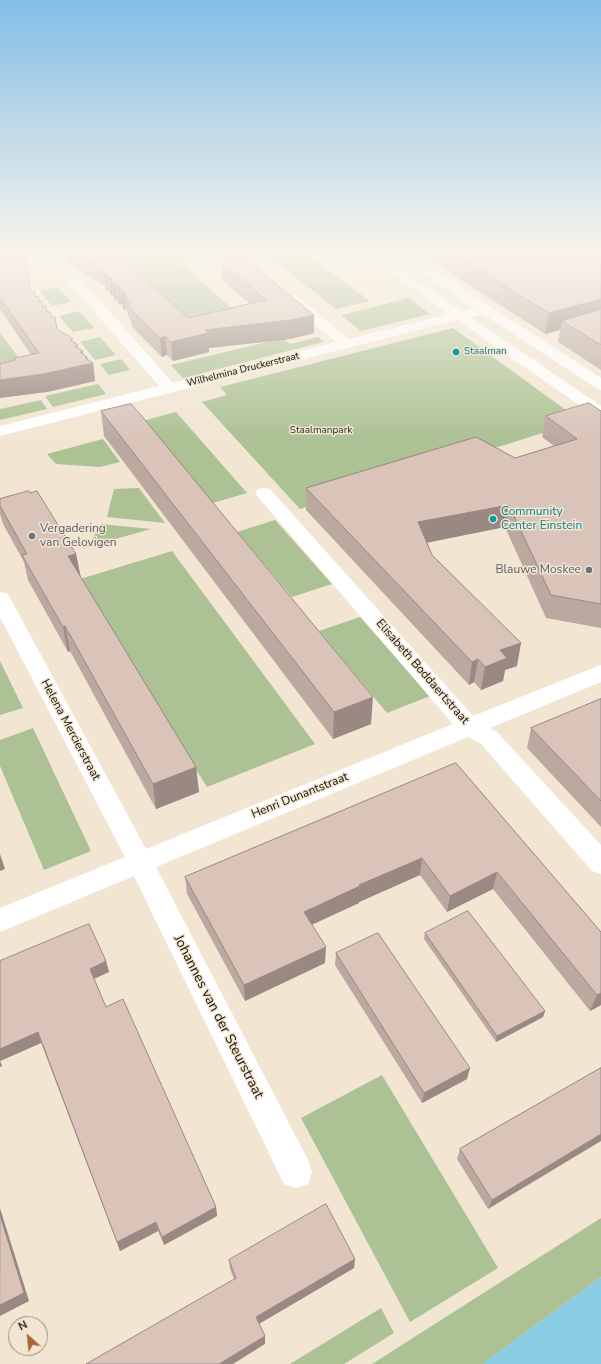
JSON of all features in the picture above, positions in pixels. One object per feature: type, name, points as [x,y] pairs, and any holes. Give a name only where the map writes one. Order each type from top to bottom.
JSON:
[{"type":"street","points":[[104,314],[170,389]]},
{"type":"street","points":[[309,314],[347,344]]},
{"type":"street","points":[[457,314],[601,414]]},
{"type":"street","name":"Wilhelmina Druckerstraat","points":[[0,431],[468,314]]},
{"type":"street","points":[[492,314],[601,384]]},
{"type":"street","points":[[536,342],[551,338]]},
{"type":"street","name":"Elisabeth Boddaertstraat","points":[[264,493],[469,727],[489,738],[601,863]]},
{"type":"street","name":"Helena Mercierstraat","points":[[0,598],[140,862]]},
{"type":"street","name":"Henri Dunantstraat","points":[[0,920],[601,673]]},
{"type":"street","name":"Johannes van der Steurstraat","points":[[140,862],[296,1172]]},
{"type":"green space","points":[[68,314],[81,314],[94,328],[73,332],[59,316]]},
{"type":"green space","points":[[181,314],[238,314],[244,319],[198,330]]},
{"type":"green space","points":[[346,314],[430,314],[361,331],[341,315]]},
{"type":"green space","name":"Staalmanpark","points":[[453,328],[581,421],[300,509],[202,402],[227,395],[220,387]]},
{"type":"green space","points":[[0,333],[28,370],[0,377]]},
{"type":"green space","points":[[280,336],[290,344],[318,337],[323,342],[183,378],[171,365],[267,342]]},
{"type":"green space","points":[[100,337],[116,355],[95,360],[80,342]]},
{"type":"green space","points":[[121,359],[130,370],[109,375],[100,364]]},
{"type":"green space","points":[[98,384],[106,394],[53,407],[45,396]]},
{"type":"green space","points":[[41,400],[47,409],[0,420],[0,409]]},
{"type":"green space","points":[[176,412],[247,493],[209,504],[142,421]]},
{"type":"green space","points":[[103,439],[120,462],[100,467],[56,464],[47,454]]},
{"type":"green space","points":[[139,488],[165,523],[107,517],[114,489]]},
{"type":"green space","points":[[275,520],[332,584],[292,597],[237,532]]},
{"type":"green space","points":[[101,524],[151,529],[87,547]]},
{"type":"green space","points":[[172,551],[315,744],[207,787],[77,580]]},
{"type":"green space","points":[[360,617],[430,696],[387,713],[319,631]]},
{"type":"green space","points":[[0,661],[23,708],[0,715]]},
{"type":"green space","points":[[33,728],[91,851],[44,870],[0,766],[0,740]]},
{"type":"green space","points":[[382,1075],[498,1268],[410,1322],[301,1118]]},
{"type":"green space","points":[[601,1218],[601,1277],[483,1364],[372,1364]]},
{"type":"green space","points":[[381,1308],[394,1333],[344,1364],[290,1364]]},
{"type":"water","points":[[601,1277],[601,1364],[483,1364]]},
{"type":"building","points":[[11,314],[51,314],[52,317],[55,317],[57,329],[73,339],[70,340],[78,345],[75,346],[83,351],[80,352],[87,357],[85,358],[93,363],[43,374],[0,380],[0,364],[15,360],[14,358],[39,353]]},
{"type":"building","points":[[135,314],[183,314],[188,318],[207,314],[312,314],[314,315],[290,320],[205,330],[208,333],[171,342],[165,336],[160,338]]},
{"type":"building","points":[[588,314],[601,314],[601,345],[562,321]]},
{"type":"building","points":[[589,403],[601,411],[601,604],[551,595],[509,505],[418,522],[432,555],[521,643],[500,650],[507,658],[485,667],[478,659],[472,662],[306,488],[476,437],[515,458],[577,439],[546,416]]},
{"type":"building","points":[[131,404],[373,697],[334,712],[101,411]]},
{"type":"building","points":[[29,491],[30,493],[37,491],[76,554],[68,556],[196,767],[153,784],[65,626],[63,627],[22,555],[27,554],[0,506],[0,499]]},
{"type":"building","points":[[601,699],[601,801],[531,728]]},
{"type":"building","points":[[456,763],[601,932],[601,993],[597,995],[497,872],[450,896],[422,858],[359,885],[360,886],[304,912],[326,947],[244,985],[185,877]]},
{"type":"building","points":[[468,911],[545,1011],[497,1036],[425,933]]},
{"type":"building","points":[[89,924],[106,961],[90,969],[106,1007],[123,999],[216,1207],[162,1237],[156,1222],[117,1242],[38,1032],[0,1049],[0,961]]},
{"type":"building","points":[[378,933],[470,1068],[424,1093],[336,953]]},
{"type":"building","points":[[601,1068],[601,1134],[492,1200],[460,1149]]},
{"type":"building","points":[[326,1204],[355,1259],[256,1317],[265,1336],[219,1364],[86,1364],[236,1278],[229,1260]]},
{"type":"building","points":[[0,1215],[24,1293],[0,1305]]},
{"type":"place","name":"Staalman","points":[[456,352]]},
{"type":"place","name":"Community Center Einstein","points":[[493,519]]},
{"type":"place","name":"Vergadering van Gelovigen","points":[[32,536]]},
{"type":"place","name":"Blauwe Moskee","points":[[589,570]]}]
